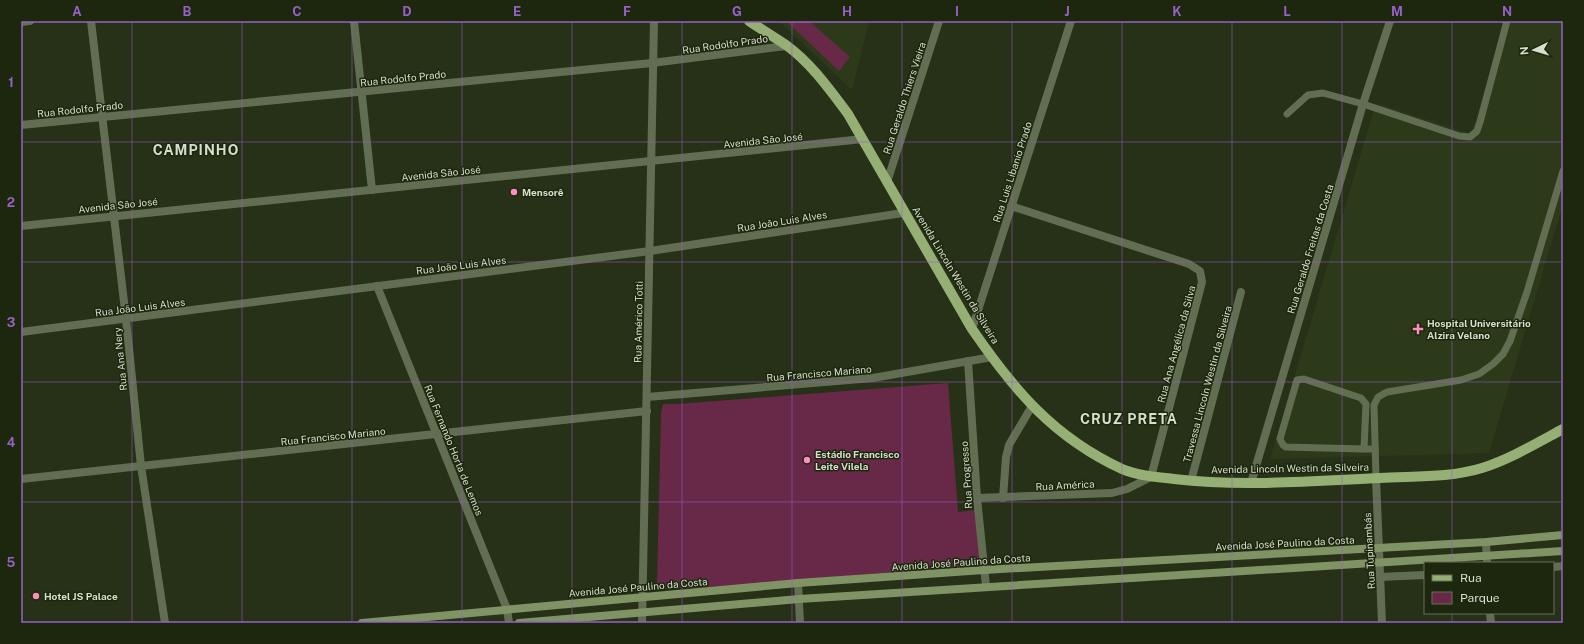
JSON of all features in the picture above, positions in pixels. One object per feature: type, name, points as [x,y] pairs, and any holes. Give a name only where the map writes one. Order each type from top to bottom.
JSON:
[{"type":"main road","name":"Avenida Lincoln Westin da Silveira","points":[[749,21],[786,46],[804,61],[831,91],[848,114],[903,213],[972,329],[992,357],[1032,406],[1057,430],[1093,454],[1124,470],[1151,477],[1191,481],[1251,483],[1438,475],[1482,468],[1507,458],[1563,429]]},
{"type":"main road","name":"Avenida José Paulino da Costa","points":[[362,623],[642,596],[798,583],[984,570],[1486,542],[1563,535]]},
{"type":"main road","points":[[1433,562],[1487,560],[1563,552]]},
{"type":"main road","points":[[519,623],[799,599],[986,586],[1424,562]]},
{"type":"street","points":[[21,22],[30,21]]},
{"type":"street","name":"Rua Ana Nery","points":[[90,21],[112,216],[126,319],[141,466],[165,623]]},
{"type":"street","points":[[354,21],[372,190]]},
{"type":"street","name":"Rua Américo Totti","points":[[642,623],[641,612],[647,410],[650,162],[654,21]]},
{"type":"street","name":"Rua Geraldo Thiers Vieira","points":[[887,182],[939,21]]},
{"type":"street","name":"Rua Luis Libanio Prado","points":[[972,329],[1071,21]]},
{"type":"street","name":"Rua Geraldo Freitas da Costa","points":[[1251,483],[1363,104],[1390,21]]},
{"type":"street","name":"Rua Rodolfo Prado","points":[[21,125],[652,63],[786,46]]},
{"type":"street","name":"Avenida São José","points":[[21,226],[863,139]]},
{"type":"street","name":"Rua Ana Angélica da Silva","points":[[1011,206],[1189,264],[1200,271],[1202,276],[1201,292],[1151,477]]},
{"type":"street","name":"Rua João Luis Alves","points":[[21,332],[650,251],[903,213]]},
{"type":"street","name":"Rua Fernando Horta de Lemos","points":[[377,286],[438,435],[506,609],[509,623]]},
{"type":"street","name":"Travessa Lincoln Westin da Silveira","points":[[1191,481],[1241,292]]},
{"type":"street","name":"Rua Francisco Mariano","points":[[647,397],[830,383],[933,369],[992,357]]},
{"type":"street","name":"Rua Progresso","points":[[968,362],[977,498],[986,586]]},
{"type":"street","points":[[1003,498],[1006,457],[1009,445],[1032,406]]},
{"type":"street","name":"Rua Francisco Mariano","points":[[21,479],[438,435],[647,410]]},
{"type":"street","name":"Rua América","points":[[977,498],[1112,493],[1127,489],[1151,477]]},
{"type":"street","name":"Rua Tupinambás","points":[[1376,478],[1382,623]]},
{"type":"street","points":[[1486,542],[1487,560]]},
{"type":"street","points":[[1380,577],[1424,575]]},
{"type":"street","points":[[798,583],[800,623]]},
{"type":"lane","points":[[1287,114],[1304,98],[1315,92],[1336,96],[1363,104],[1459,136],[1470,136],[1474,134],[1480,122],[1507,21]]},
{"type":"lane","points":[[1376,478],[1374,405],[1378,397],[1387,392],[1461,380],[1479,374],[1503,354],[1510,341],[1527,292],[1563,171]]},
{"type":"lane","points":[[1364,449],[1365,400],[1304,379],[1297,380],[1280,440],[1283,445],[1364,449],[1375,449]]},
{"type":"shaded area","points":[[779,21],[869,21],[852,90]]},
{"type":"shaded area","name":"Hospital Universitário Alzira Velano","points":[[1506,21],[1563,21],[1563,204],[1489,453],[1270,459],[1376,103],[1471,134]]},
{"type":"green space","points":[[786,21],[809,21],[850,57],[839,71]]},
{"type":"green space","name":"Estádio Francisco Leite Vilela","points":[[948,383],[958,512],[975,510],[980,565],[725,586],[664,589],[657,584],[661,413],[663,404]]},
{"type":"place","name":"Mensorê","points":[[514,192]]},
{"type":"place","name":"Hospital Universitário Alzira Velano","points":[[1418,329]]},
{"type":"place","name":"Estádio Francisco Leite Vilela","points":[[807,460]]},
{"type":"place","name":"Hotel JS Palace","points":[[36,596]]},
{"type":"district","name":"CAMPINHO","points":[[196,150]]},
{"type":"district","name":"CRUZ PRETA","points":[[1129,419]]}]
